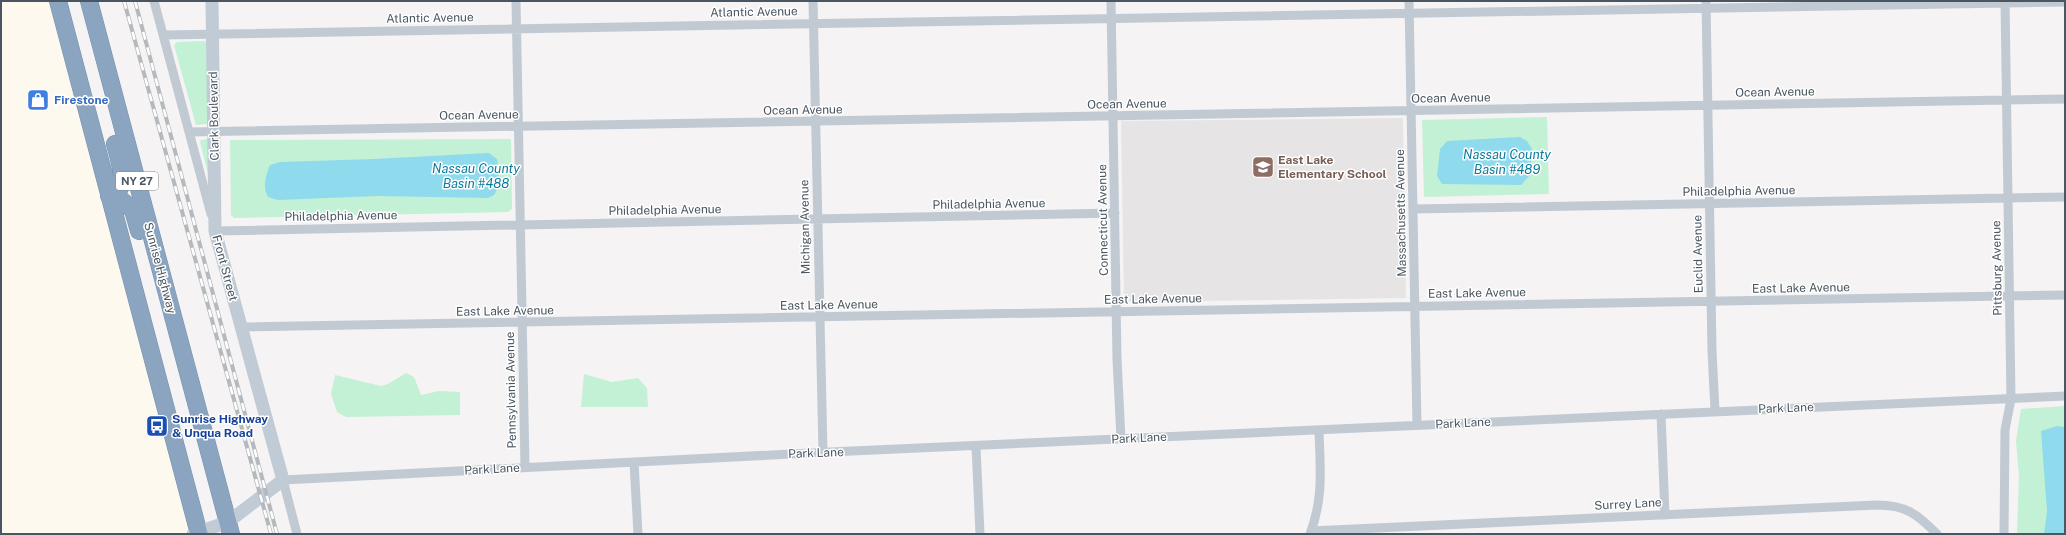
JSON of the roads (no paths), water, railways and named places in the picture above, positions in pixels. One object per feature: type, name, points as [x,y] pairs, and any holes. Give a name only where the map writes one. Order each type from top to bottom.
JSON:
[{"type":"highway","name":"NY 27","points":[[58,1],[112,196],[197,534]]},
{"type":"highway","points":[[89,1],[94,66],[123,177],[120,189],[112,196],[133,210],[173,353],[194,397]]},
{"type":"highway","name":"Sunrise Highway","points":[[89,1],[229,528]]},
{"type":"street","name":"Front Street","points":[[154,1],[297,534]]},
{"type":"street","name":"Clark Boulevard","points":[[212,1],[216,231]]},
{"type":"street","name":"Pennsylvania Avenue","points":[[516,1],[525,467]]},
{"type":"street","name":"Michigan Avenue","points":[[813,1],[823,453]]},
{"type":"street","name":"Connecticut Avenue","points":[[1111,1],[1121,439]]},
{"type":"street","name":"Massachusetts Avenue","points":[[1409,1],[1417,425]]},
{"type":"street","name":"Pittsburg Avenue","points":[[2004,534],[2005,430],[2011,399],[2006,2]]},
{"type":"street","name":"Atlantic Avenue","points":[[163,35],[1409,13],[1706,4],[2065,2]]},
{"type":"street","name":"Euclid Avenue","points":[[1706,4],[1711,301],[1715,411]]},
{"type":"street","name":"Ocean Avenue","points":[[189,132],[2065,99]]},
{"type":"street","name":"Philadelphia Avenue","points":[[1413,209],[2065,197]]},
{"type":"street","name":"Philadelphia Avenue","points":[[216,231],[1115,213]]},
{"type":"street","name":"East Lake Avenue","points":[[241,327],[2065,295]]},
{"type":"street","name":"Park Lane","points":[[283,480],[525,467],[2065,396]]},
{"type":"street","points":[[1661,414],[1665,515]]},
{"type":"street","points":[[1310,533],[1319,506],[1321,490],[1319,430]]},
{"type":"street","points":[[976,446],[980,534]]},
{"type":"street","points":[[634,462],[638,534]]},
{"type":"street","points":[[197,534],[229,528],[283,480]]},
{"type":"street","name":"Surrey Lane","points":[[1310,533],[1398,531],[1665,515],[1892,505],[1915,514],[1938,534]]},
{"type":"water","name":"Nassau County Basin #489","points":[[1520,137],[1527,141],[1532,149],[1530,175],[1521,185],[1442,184],[1437,176],[1440,149],[1447,141]]},
{"type":"water","name":"Nassau County Basin #488","points":[[489,153],[497,159],[499,178],[498,187],[494,195],[488,198],[377,196],[278,200],[268,197],[265,189],[266,177],[270,165],[280,162]]},
{"type":"water","points":[[2057,426],[2065,427],[2065,534],[2044,534],[2047,511],[2041,431]]},
{"type":"railway","points":[[124,1],[271,534]]},
{"type":"railway","points":[[135,1],[277,534]]},
{"type":"place","name":"Firestone","points":[[38,100]]},
{"type":"place","name":"East Lake Elementary School","points":[[1263,167]]},
{"type":"place","name":"Sunrise Highway & Unqua Road","points":[[157,426]]}]
